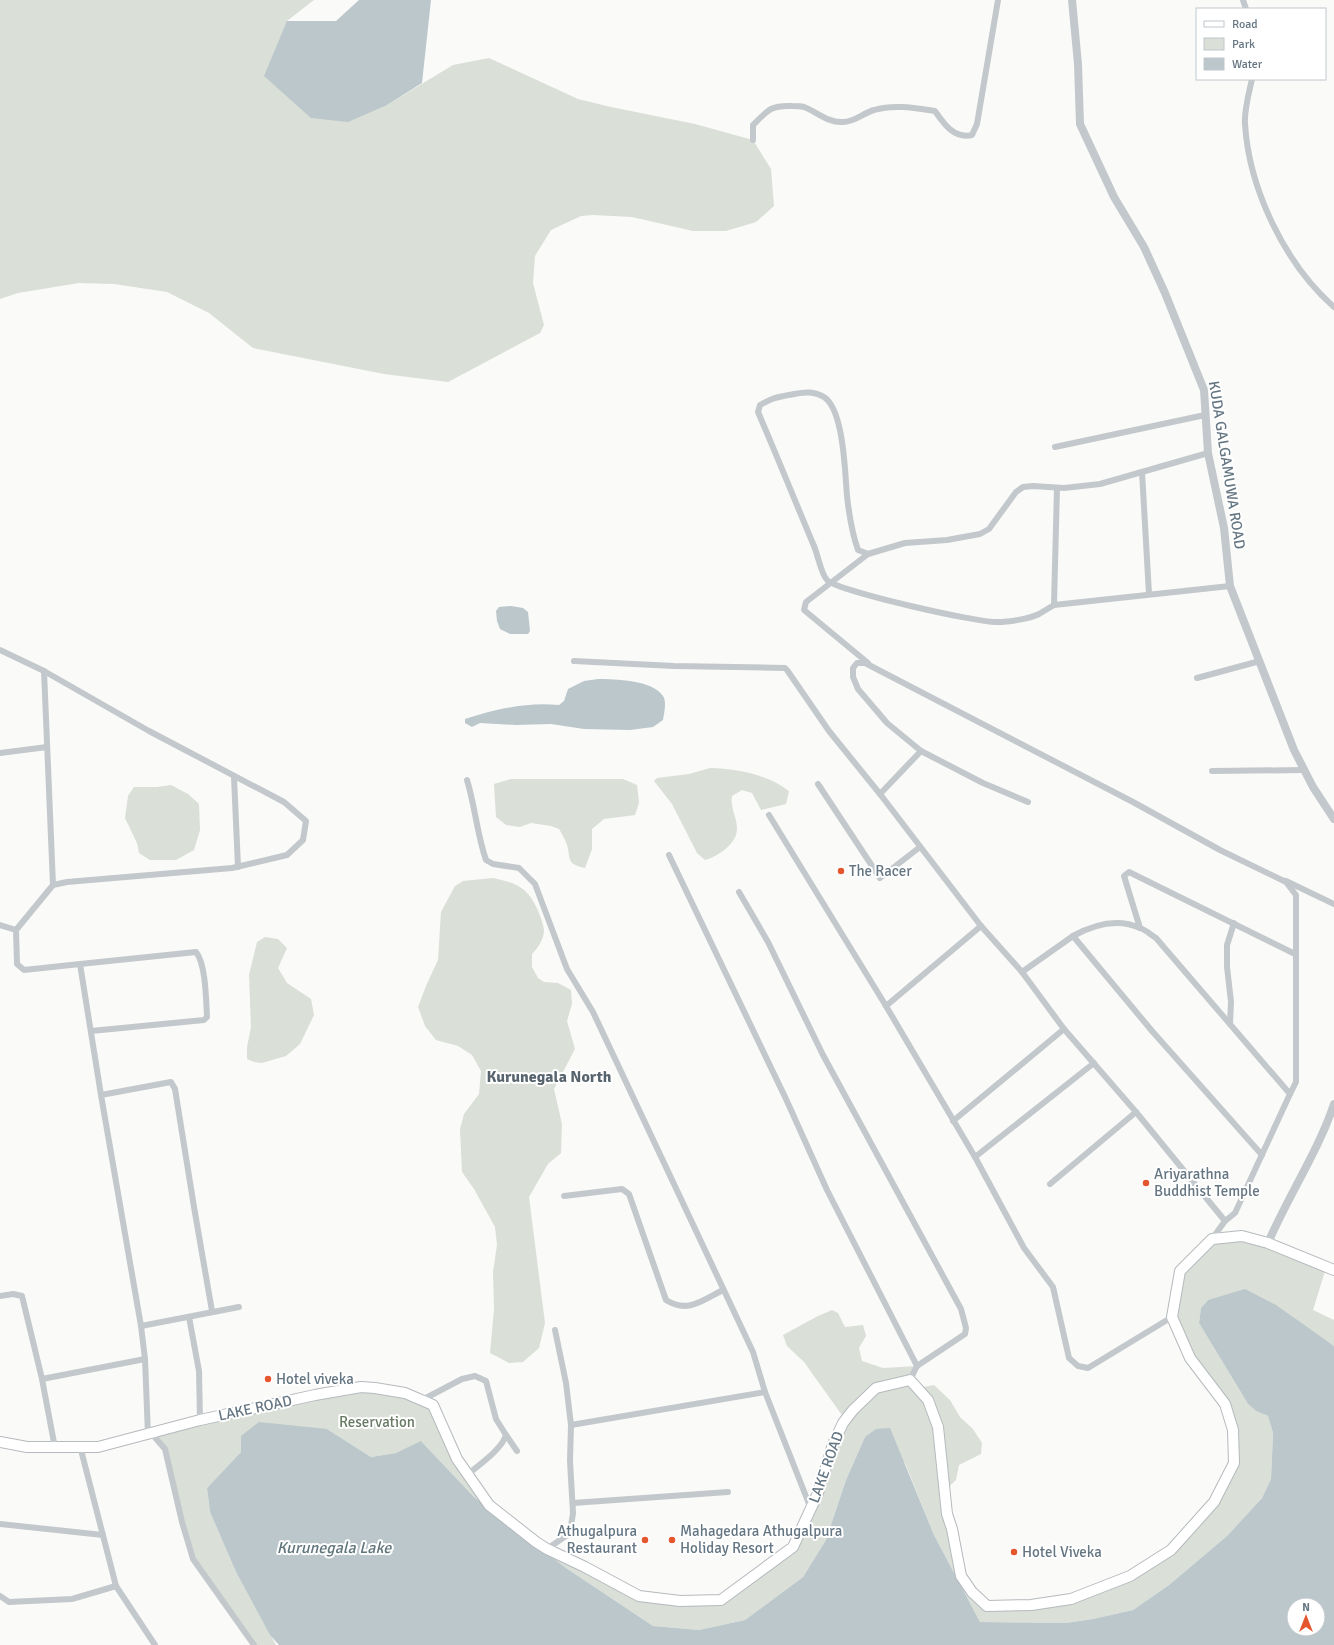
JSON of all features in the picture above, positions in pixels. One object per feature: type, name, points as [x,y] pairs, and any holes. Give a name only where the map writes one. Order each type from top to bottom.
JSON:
[{"type":"main road","points":[[910,1380],[928,1400],[938,1427],[947,1514],[952,1529],[961,1576],[972,1592],[986,1606],[1031,1605],[1071,1599],[1130,1576],[1171,1550],[1214,1502],[1234,1463],[1233,1430],[1225,1404],[1190,1358],[1172,1316],[1180,1272],[1212,1239],[1242,1236],[1268,1243],[1334,1270]]},
{"type":"main road","name":"LAKE ROAD","points":[[0,1442],[27,1447],[98,1447],[200,1420],[315,1395],[361,1387],[405,1393],[433,1405],[457,1459],[489,1504],[547,1549],[585,1567],[639,1596],[680,1601],[722,1600],[793,1547],[818,1494],[833,1444],[843,1423],[853,1410],[876,1388],[910,1380]]},
{"type":"street","points":[[753,140],[754,125],[765,113],[776,106],[782,105],[803,106],[821,117],[842,123],[874,110],[894,106],[935,111],[949,130],[966,136],[972,135],[978,124],[998,0]]},
{"type":"street","name":"KUDA GALGAMUWA ROAD","points":[[1072,0],[1078,64],[1080,124],[1114,197],[1144,247],[1165,293],[1204,390],[1208,453],[1224,528],[1230,586],[1294,750],[1313,787],[1334,819]]},
{"type":"street","points":[[1252,80],[1244,123],[1250,157],[1264,205],[1293,260],[1327,301],[1334,307]]},
{"type":"street","points":[[868,554],[858,550],[854,537],[847,497],[842,440],[833,408],[825,398],[810,392],[773,397],[760,405],[758,412],[818,554],[826,578],[831,583],[862,594],[981,621],[1009,621],[1038,614],[1054,605],[1230,586]]},
{"type":"street","points":[[1054,447],[1205,415]]},
{"type":"street","points":[[872,667],[804,610],[806,602],[868,554],[905,543],[947,540],[980,534],[989,529],[1016,492],[1023,487],[1033,486],[1057,488],[1100,484],[1208,453]]},
{"type":"street","points":[[1142,472],[1149,594]]},
{"type":"street","points":[[1054,605],[1057,488]]},
{"type":"street","points":[[0,650],[44,671],[234,777],[284,802],[306,821],[303,840],[287,855],[238,867],[53,885]]},
{"type":"street","points":[[574,661],[674,666],[785,668],[829,731],[880,794],[981,926],[1022,972],[1064,1029],[1136,1112],[1225,1221]]},
{"type":"street","points":[[1197,678],[1260,661]]},
{"type":"street","points":[[1028,802],[983,783],[921,752],[887,723],[858,689],[853,677],[853,668],[857,663],[865,663],[1134,802],[1220,850],[1334,904]]},
{"type":"street","points":[[44,671],[53,885],[16,930],[17,964],[24,970],[196,952],[200,957],[206,991],[208,1017],[204,1020],[91,1031]]},
{"type":"street","points":[[0,753],[47,747]]},
{"type":"street","points":[[880,794],[921,752]]},
{"type":"street","points":[[1212,771],[1305,770]]},
{"type":"street","points":[[234,777],[238,867]]},
{"type":"street","points":[[467,780],[473,802],[481,848],[486,860],[493,864],[519,868],[535,884],[567,969],[594,1012],[753,1352],[765,1392],[811,1509]]},
{"type":"street","points":[[818,784],[880,878],[920,847]]},
{"type":"street","points":[[769,815],[886,1006],[975,1158],[1024,1248],[1053,1287],[1069,1358],[1078,1366],[1088,1368],[1172,1316]]},
{"type":"street","points":[[669,855],[786,1099],[827,1190],[917,1366]]},
{"type":"street","points":[[1140,928],[1124,876],[1129,872],[1295,954]]},
{"type":"street","points":[[1212,1239],[1225,1221],[1235,1213],[1296,1082],[1296,895],[1286,882],[1279,878]]},
{"type":"street","points":[[739,892],[768,942],[823,1055],[961,1309],[966,1328],[964,1334],[917,1366],[910,1380]]},
{"type":"street","points":[[1022,972],[1073,936],[1084,930],[1110,923],[1126,923],[1140,928],[1156,938],[1290,1094]]},
{"type":"street","points":[[1230,1024],[1231,1002],[1227,967],[1227,945],[1234,923]]},
{"type":"street","points":[[0,925],[16,930]]},
{"type":"street","points":[[886,1006],[981,926]]},
{"type":"street","points":[[1073,936],[1152,1030],[1262,1155]]},
{"type":"street","points":[[80,964],[141,1326],[145,1359],[149,1434],[165,1449],[182,1522],[193,1558],[254,1645]]},
{"type":"street","points":[[953,1121],[1064,1029]]},
{"type":"street","points":[[975,1158],[1094,1063]]},
{"type":"street","points":[[101,1095],[171,1082],[175,1089],[212,1311]]},
{"type":"street","points":[[1268,1243],[1278,1220],[1326,1126],[1334,1104]]},
{"type":"street","points":[[1050,1184],[1136,1112]]},
{"type":"street","points":[[564,1196],[622,1189],[629,1194],[666,1300],[675,1306],[693,1306],[723,1290]]},
{"type":"street","points":[[0,1296],[13,1294],[22,1296],[42,1379],[55,1448]]},
{"type":"street","points":[[141,1326],[212,1311],[239,1307]]},
{"type":"street","points":[[189,1317],[198,1371],[200,1420]]},
{"type":"street","points":[[547,1549],[570,1533],[573,1514],[570,1460],[571,1425],[566,1383],[555,1330]]},
{"type":"street","points":[[42,1379],[145,1359]]},
{"type":"street","points":[[422,1400],[462,1379],[475,1376],[486,1381],[496,1419],[517,1451]]},
{"type":"street","points":[[571,1425],[765,1392]]},
{"type":"street","points":[[468,1474],[484,1461],[504,1441],[506,1435]]},
{"type":"street","points":[[80,1446],[116,1586],[155,1645]]},
{"type":"street","points":[[572,1503],[728,1492]]},
{"type":"street","points":[[0,1524],[102,1535]]},
{"type":"street","points":[[0,1596],[9,1602],[72,1599],[116,1586]]},
{"type":"green space","points":[[0,0],[314,0],[287,21],[387,105],[453,65],[489,58],[578,99],[695,124],[753,140],[771,169],[774,206],[756,222],[726,231],[693,231],[632,217],[593,215],[581,216],[551,230],[535,256],[533,283],[544,325],[540,333],[448,382],[384,374],[253,348],[209,313],[167,292],[114,284],[79,283],[18,293],[0,299]]},
{"type":"green space","points":[[710,768],[741,771],[771,780],[789,791],[786,804],[761,810],[752,793],[742,790],[732,796],[732,805],[737,825],[734,840],[726,849],[705,860],[697,853],[672,804],[654,781],[657,778],[689,774]]},
{"type":"green space","points":[[511,779],[623,779],[637,785],[639,803],[635,815],[604,819],[592,829],[592,849],[585,868],[575,865],[570,860],[566,843],[559,829],[551,826],[531,823],[520,827],[506,825],[496,817],[494,784]]},
{"type":"green space","points":[[171,785],[188,794],[199,804],[200,830],[194,850],[176,860],[150,860],[139,853],[137,843],[125,818],[128,796],[134,787],[157,787]]},
{"type":"green space","points":[[493,878],[520,887],[530,896],[538,910],[544,933],[540,943],[532,954],[532,967],[538,978],[544,982],[558,983],[571,990],[572,1004],[567,1021],[575,1049],[554,1089],[562,1124],[561,1153],[548,1164],[529,1197],[545,1323],[539,1348],[523,1362],[509,1363],[490,1353],[494,1309],[493,1272],[497,1245],[495,1227],[474,1189],[462,1172],[460,1129],[464,1114],[479,1094],[481,1071],[472,1055],[458,1046],[436,1040],[425,1026],[418,1007],[438,960],[441,912],[455,886],[463,881]]},
{"type":"green space","points":[[265,937],[278,939],[287,948],[278,968],[287,983],[311,999],[314,1015],[300,1044],[286,1056],[262,1063],[247,1059],[247,1047],[251,1027],[249,975],[257,942]]},
{"type":"green space","name":"Reservation","points":[[1242,1236],[1326,1268],[1313,1310],[1334,1320],[1334,1346],[1307,1328],[1208,1300],[1201,1308],[1199,1323],[1248,1404],[1256,1411],[1268,1416],[1273,1433],[1271,1479],[1262,1498],[1227,1536],[1169,1585],[1133,1610],[1093,1619],[1066,1623],[980,1622],[934,1535],[905,1463],[865,1437],[846,1480],[826,1540],[803,1577],[745,1620],[699,1630],[653,1626],[566,1568],[474,1497],[422,1442],[396,1453],[371,1457],[327,1429],[241,1436],[241,1452],[207,1488],[210,1512],[236,1572],[276,1645],[254,1645],[193,1559],[165,1449],[151,1433],[361,1387],[433,1405],[457,1459],[489,1505],[536,1542],[639,1596],[721,1600],[793,1547],[844,1418],[804,1362],[787,1346],[783,1335],[832,1310],[838,1313],[845,1327],[863,1325],[866,1336],[859,1348],[862,1361],[883,1368],[917,1366],[910,1380],[919,1388],[934,1385],[950,1400],[960,1417],[973,1429],[982,1443],[981,1454],[959,1465],[956,1480],[944,1491],[961,1576],[987,1606],[1071,1599],[1130,1576],[1171,1550],[1214,1502],[1234,1463],[1225,1404],[1190,1358],[1172,1317],[1180,1271],[1212,1239]]},
{"type":"water","points":[[359,0],[431,0],[422,83],[387,105],[348,122],[311,118],[264,76],[287,21],[336,21]]},
{"type":"water","points":[[511,606],[523,608],[528,612],[530,631],[528,634],[510,634],[500,629],[496,611],[499,607]]},
{"type":"water","points":[[614,679],[633,682],[651,687],[658,691],[663,696],[665,701],[663,720],[653,727],[630,730],[584,729],[551,724],[516,725],[480,723],[472,727],[465,723],[465,719],[511,707],[547,704],[559,705],[564,701],[568,689],[584,681]]},
{"type":"water","name":"Kurunegala Lake","points":[[1245,1289],[1276,1305],[1334,1346],[1334,1645],[279,1645],[270,1635],[236,1572],[210,1512],[207,1488],[241,1452],[241,1436],[259,1422],[327,1429],[371,1457],[396,1453],[421,1441],[474,1497],[566,1568],[653,1626],[699,1630],[745,1620],[803,1577],[826,1540],[846,1480],[865,1437],[876,1429],[890,1428],[934,1535],[980,1622],[1066,1623],[1093,1619],[1133,1610],[1169,1585],[1227,1536],[1262,1498],[1271,1479],[1273,1433],[1268,1416],[1256,1411],[1248,1404],[1199,1323],[1201,1308],[1208,1300]]},
{"type":"place","name":"The Racer","points":[[841,871]]},
{"type":"place","name":"Ariyarathna Buddhist Temple","points":[[1146,1183]]},
{"type":"place","name":"Hotel viveka","points":[[268,1379]]},
{"type":"place","name":"Athugalpura Restaurant","points":[[645,1540]]},
{"type":"place","name":"Mahagedara Athugalpura Holiday Resort","points":[[672,1540]]},
{"type":"place","name":"Hotel Viveka","points":[[1014,1552]]},
{"type":"district","name":"Kurunegala North","points":[[549,1076]]}]
